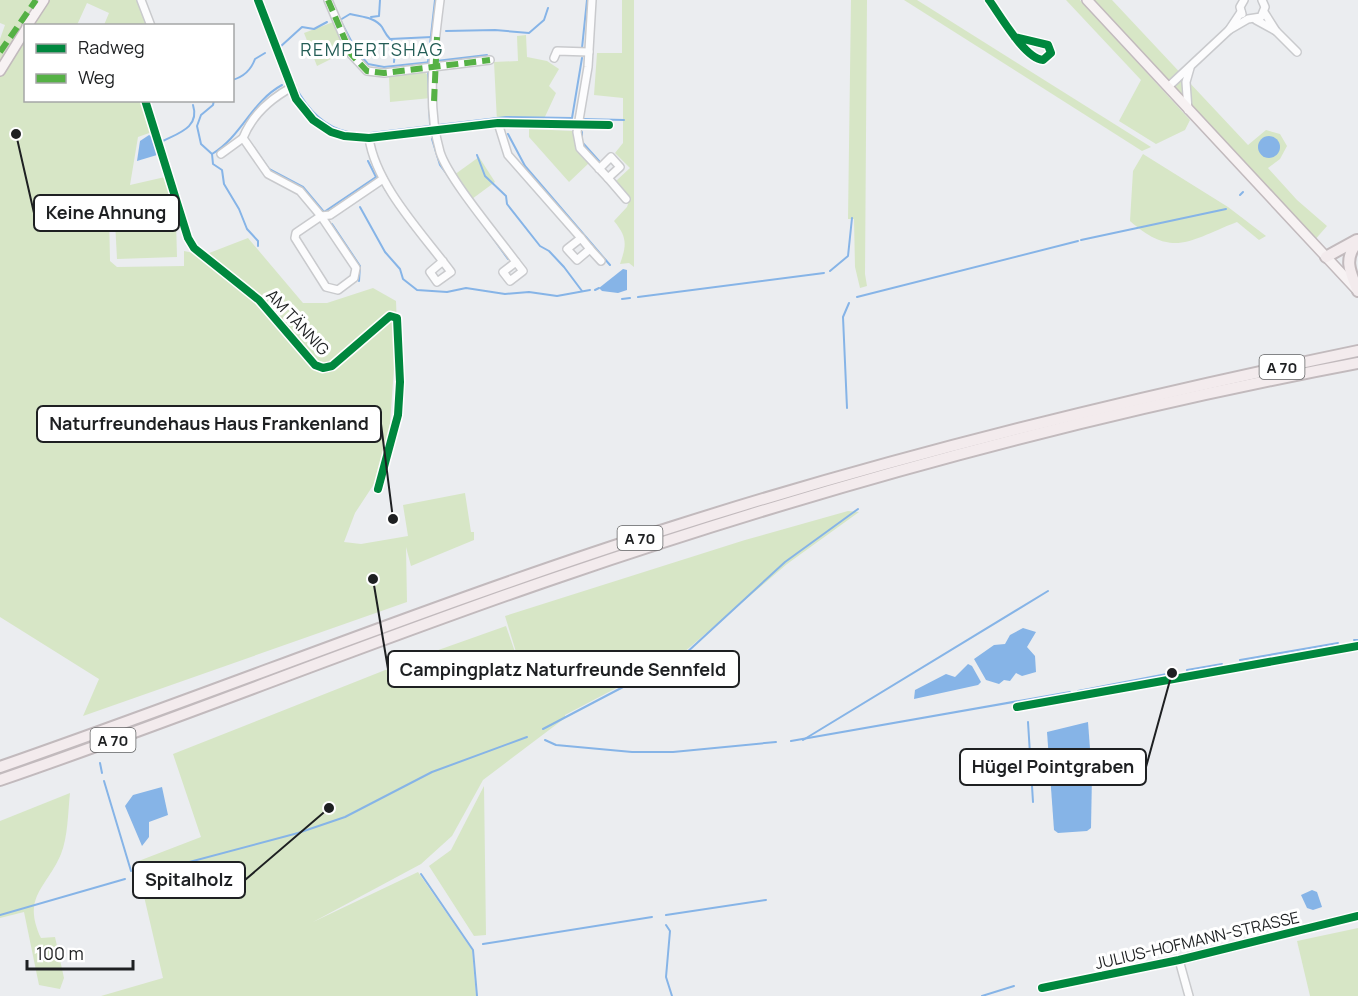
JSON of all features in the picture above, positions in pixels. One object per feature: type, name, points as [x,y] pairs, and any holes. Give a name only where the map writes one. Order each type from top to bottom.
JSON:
[{"type":"highway","points":[[1326,257],[1358,241]]},
{"type":"highway","points":[[1358,241],[1349,253],[1348,264],[1358,291]]},
{"type":"highway","name":"A 70","points":[[0,767],[475,593],[746,504],[1024,427],[1206,383],[1358,351]]},
{"type":"highway","name":"A 70","points":[[0,780],[483,603],[751,515],[1017,440],[1210,394],[1358,363]]},
{"type":"main road","points":[[28,24],[44,0]]},
{"type":"main road","points":[[1087,0],[1358,291]]},
{"type":"main road","points":[[0,71],[24,30]]},
{"type":"street","points":[[141,0],[150,24]]},
{"type":"street","points":[[258,0],[292,87],[304,111],[322,126],[344,136],[369,138],[498,123],[609,125]]},
{"type":"street","points":[[328,0],[351,54],[367,71],[384,73],[490,60]]},
{"type":"street","points":[[440,0],[434,66],[437,130],[444,161],[516,262]]},
{"type":"street","points":[[592,0],[589,52],[576,124],[580,148],[626,199]]},
{"type":"street","points":[[989,0],[1016,37],[1039,60],[1048,58],[1051,53],[1048,45],[1016,37]]},
{"type":"street","points":[[1262,0],[1264,12],[1276,31],[1297,52]]},
{"type":"street","points":[[1168,87],[1229,30],[1241,12],[1241,1]]},
{"type":"street","points":[[1241,12],[1276,31]]},
{"type":"street","points":[[1229,30],[1264,12]]},
{"type":"street","points":[[554,58],[557,51],[589,52]]},
{"type":"street","points":[[1188,110],[1186,82],[1190,68]]},
{"type":"street","points":[[221,154],[243,138],[257,114],[270,101],[292,87]]},
{"type":"street","name":"AM TÄNNIG","points":[[146,102],[188,238],[194,248],[259,300],[315,365],[323,368],[332,366],[380,323],[390,316],[397,318],[400,382],[398,416],[378,489]]},
{"type":"street","points":[[498,123],[508,155],[601,261]]},
{"type":"street","points":[[243,138],[268,174],[300,191],[321,216],[356,268],[354,278],[338,290],[326,287],[294,238],[296,233],[321,216],[330,215],[383,179]]},
{"type":"street","points":[[369,138],[374,160],[383,179],[443,261]]},
{"type":"street","points":[[598,169],[611,157],[620,167],[608,178]]},
{"type":"street","points":[[581,238],[567,249],[577,260],[590,249]]},
{"type":"street","points":[[1017,707],[1358,646]]},
{"type":"street","name":"JULIUS-HOFMANN-STRASSE","points":[[1042,988],[1179,960],[1358,916]]},
{"type":"street","points":[[1179,960],[1189,996]]},
{"type":"green space","points":[[0,0],[139,0],[150,24],[104,24],[109,13],[87,3],[77,24],[24,24],[24,102],[143,102],[152,132],[138,137],[130,185],[165,177],[175,210],[109,212],[110,261],[117,267],[184,266],[184,251],[204,255],[248,238],[303,303],[327,303],[373,288],[396,301],[397,326],[389,438],[374,484],[355,513],[344,542],[361,544],[408,536],[403,505],[465,493],[471,532],[474,532],[474,540],[411,566],[406,547],[407,602],[83,716],[99,679],[0,617],[0,39],[5,25],[0,23]]},
{"type":"green space","points":[[622,0],[634,0],[634,267],[629,263],[620,264],[624,241],[614,221],[627,207],[630,198],[616,181],[630,168],[615,153],[623,143],[623,98],[594,95],[597,53],[622,53]]},
{"type":"green space","points":[[851,0],[867,0],[865,274],[867,286],[860,288],[855,267],[854,219],[848,219]]},
{"type":"green space","points":[[904,0],[917,0],[1151,147],[1142,151]]},
{"type":"green space","points":[[1066,0],[1080,0],[1190,120],[1185,130],[1156,144],[1119,121],[1141,80]]},
{"type":"green space","points":[[1088,0],[1112,0],[1248,145],[1266,130],[1280,134],[1287,146],[1280,159],[1268,168],[1297,200],[1327,226],[1313,242]]},
{"type":"green space","points":[[336,21],[349,50],[317,66],[304,33]]},
{"type":"green space","points":[[526,35],[527,57],[547,61],[559,69],[549,86],[556,93],[543,121],[497,122],[494,62],[518,61],[517,36]]},
{"type":"green space","points":[[424,72],[429,76],[431,98],[390,102],[389,76]]},
{"type":"green space","points":[[529,129],[573,131],[580,152],[590,162],[569,182],[529,137]]},
{"type":"green space","points":[[1143,154],[1228,207],[1266,236],[1259,240],[1237,222],[1194,240],[1182,242],[1170,243],[1145,233],[1130,221],[1133,171]]},
{"type":"green space","points":[[479,157],[495,182],[472,199],[454,175]]},
{"type":"green space","points":[[176,219],[177,257],[117,259],[115,221]]},
{"type":"green space","points":[[848,511],[859,512],[787,564],[683,653],[565,715],[565,718],[483,780],[452,836],[421,864],[313,922],[418,872],[472,950],[476,996],[101,996],[163,978],[136,862],[201,837],[173,754],[413,659],[506,626],[524,678],[505,616],[745,540]]},
{"type":"green space","points":[[484,786],[486,935],[474,936],[429,866],[451,850]]},
{"type":"green space","points":[[70,793],[61,854],[38,893],[34,912],[41,938],[55,937],[64,978],[60,989],[39,985],[24,912],[0,918],[0,821]]},
{"type":"green space","points":[[1358,928],[1358,996],[1310,996],[1297,941]]},
{"type":"water","points":[[149,135],[153,137],[157,155],[137,161],[140,141]]},
{"type":"water","points":[[1269,136],[1277,139],[1280,147],[1277,155],[1269,158],[1261,155],[1258,147],[1261,139]]},
{"type":"water","points":[[623,269],[627,270],[627,290],[618,293],[602,291],[599,288]]},
{"type":"water","points":[[1023,628],[1036,632],[1027,647],[1035,656],[1036,672],[1022,676],[1016,673],[1010,681],[1004,680],[999,684],[986,680],[974,659],[994,645],[1005,644],[1010,635]]},
{"type":"water","points":[[968,664],[972,666],[981,682],[978,685],[914,699],[915,690],[946,674],[955,677]]},
{"type":"water","points":[[1088,722],[1092,775],[1091,828],[1087,831],[1058,833],[1054,830],[1047,732]]},
{"type":"water","points":[[162,787],[168,815],[149,822],[149,837],[142,846],[125,806],[133,795]]},
{"type":"water","points":[[1312,890],[1317,892],[1322,907],[1313,910],[1307,908],[1301,895]]},
{"type":"waterway","points":[[371,17],[379,16],[380,0]]},
{"type":"waterway","points":[[428,62],[435,0]]},
{"type":"waterway","points":[[582,48],[587,0]]},
{"type":"waterway","points":[[265,6],[285,65],[305,103],[319,118],[336,128],[356,133]]},
{"type":"waterway","points":[[446,31],[495,30],[529,33],[544,20],[548,8]]},
{"type":"waterway","points":[[340,20],[350,14],[372,19],[382,27],[390,39],[432,37]]},
{"type":"waterway","points":[[338,16],[356,50],[368,64],[384,67],[431,62]]},
{"type":"waterway","points":[[280,47],[302,27],[314,29],[327,22]]},
{"type":"waterway","points":[[391,39],[395,50],[394,62]]},
{"type":"waterway","points":[[234,79],[246,72],[255,59],[265,53]]},
{"type":"waterway","points":[[436,61],[487,55]]},
{"type":"waterway","points":[[371,133],[506,117],[572,118],[582,58]]},
{"type":"waterway","points":[[428,70],[430,124]]},
{"type":"waterway","points":[[212,154],[231,138],[262,100],[282,85]]},
{"type":"waterway","points":[[214,102],[201,115],[197,126],[201,144],[212,154],[213,164],[222,170],[224,184],[239,209],[247,229],[258,241],[258,246]]},
{"type":"waterway","points":[[163,141],[191,124],[194,119],[193,105]]},
{"type":"waterway","points":[[583,119],[624,120]]},
{"type":"waterway","points":[[582,132],[582,142],[599,161]]},
{"type":"waterway","points":[[508,134],[525,166],[610,265]]},
{"type":"waterway","points":[[432,139],[440,165],[452,181]]},
{"type":"waterway","points":[[249,141],[269,169],[303,187],[324,212],[376,177],[368,161]]},
{"type":"waterway","points":[[477,155],[485,176],[506,196],[507,204],[540,246],[549,251],[564,267],[582,291]]},
{"type":"waterway","points":[[385,189],[389,195]]},
{"type":"waterway","points":[[1240,195],[1243,192]]},
{"type":"waterway","points":[[360,207],[385,252],[400,269],[403,279],[417,290],[447,292],[466,288],[505,294],[529,292],[557,296],[590,290]]},
{"type":"waterway","points":[[1081,240],[1226,209]]},
{"type":"waterway","points":[[830,271],[848,256],[852,218]]},
{"type":"waterway","points":[[332,224],[360,266],[359,281]]},
{"type":"waterway","points":[[485,227],[508,259]]},
{"type":"waterway","points":[[857,297],[1078,241]]},
{"type":"waterway","points":[[638,297],[824,273]]},
{"type":"waterway","points":[[595,290],[599,288]]},
{"type":"waterway","points":[[622,299],[630,298]]},
{"type":"waterway","points":[[847,408],[843,317],[849,303]]},
{"type":"waterway","points":[[543,729],[684,655],[785,562],[858,509]]},
{"type":"waterway","points":[[803,740],[1048,591]]},
{"type":"waterway","points":[[1240,660],[1338,643]]},
{"type":"waterway","points":[[1187,670],[1222,664]]},
{"type":"waterway","points":[[1078,691],[1172,673]]},
{"type":"waterway","points":[[791,741],[1070,692]]},
{"type":"waterway","points":[[1028,722],[1033,802]]},
{"type":"waterway","points":[[133,877],[298,833],[345,817],[432,772],[527,737]]},
{"type":"waterway","points":[[545,740],[556,745],[632,752],[673,752],[776,742]]},
{"type":"waterway","points":[[100,763],[102,773]]},
{"type":"waterway","points":[[104,781],[131,871]]},
{"type":"waterway","points":[[421,874],[473,950],[477,996]]},
{"type":"waterway","points":[[0,915],[125,879]]},
{"type":"waterway","points":[[666,915],[766,900]]},
{"type":"waterway","points":[[483,944],[652,917]]},
{"type":"waterway","points":[[666,925],[670,931],[666,977],[672,996]]},
{"type":"waterway","points":[[982,996],[1014,986]]},
{"type":"marked path","points":[[0,52],[36,0]]},
{"type":"marked path","points":[[328,0],[351,54],[367,71],[384,73],[490,60]]},
{"type":"marked path","points":[[434,101],[437,37]]},
{"type":"cycle path","points":[[258,0],[296,99],[313,120],[331,132],[344,136],[369,138],[498,123],[609,125]]},
{"type":"cycle path","points":[[989,0],[1013,35],[1021,45],[1036,58],[1043,60],[1051,53],[1048,45],[1015,37]]},
{"type":"cycle path","points":[[146,102],[188,238],[194,248],[259,300],[315,365],[323,368],[332,366],[390,316],[397,318],[400,382],[398,415],[378,489]]},
{"type":"cycle path","points":[[1017,707],[1358,646]]},
{"type":"cycle path","points":[[1042,988],[1179,960],[1358,916]]},
{"type":"place","name":"Keine Ahnung","points":[[16,134]]},
{"type":"place","name":"Naturfreundehaus Haus Frankenland","points":[[393,519]]},
{"type":"place","name":"Campingplatz Naturfreunde Sennfeld","points":[[373,579]]},
{"type":"place","name":"Hügel Pointgraben","points":[[1172,673]]},
{"type":"place","name":"Spitalholz","points":[[329,808]]},
{"type":"district","name":"REMPERTSHAG","points":[[372,49]]}]
